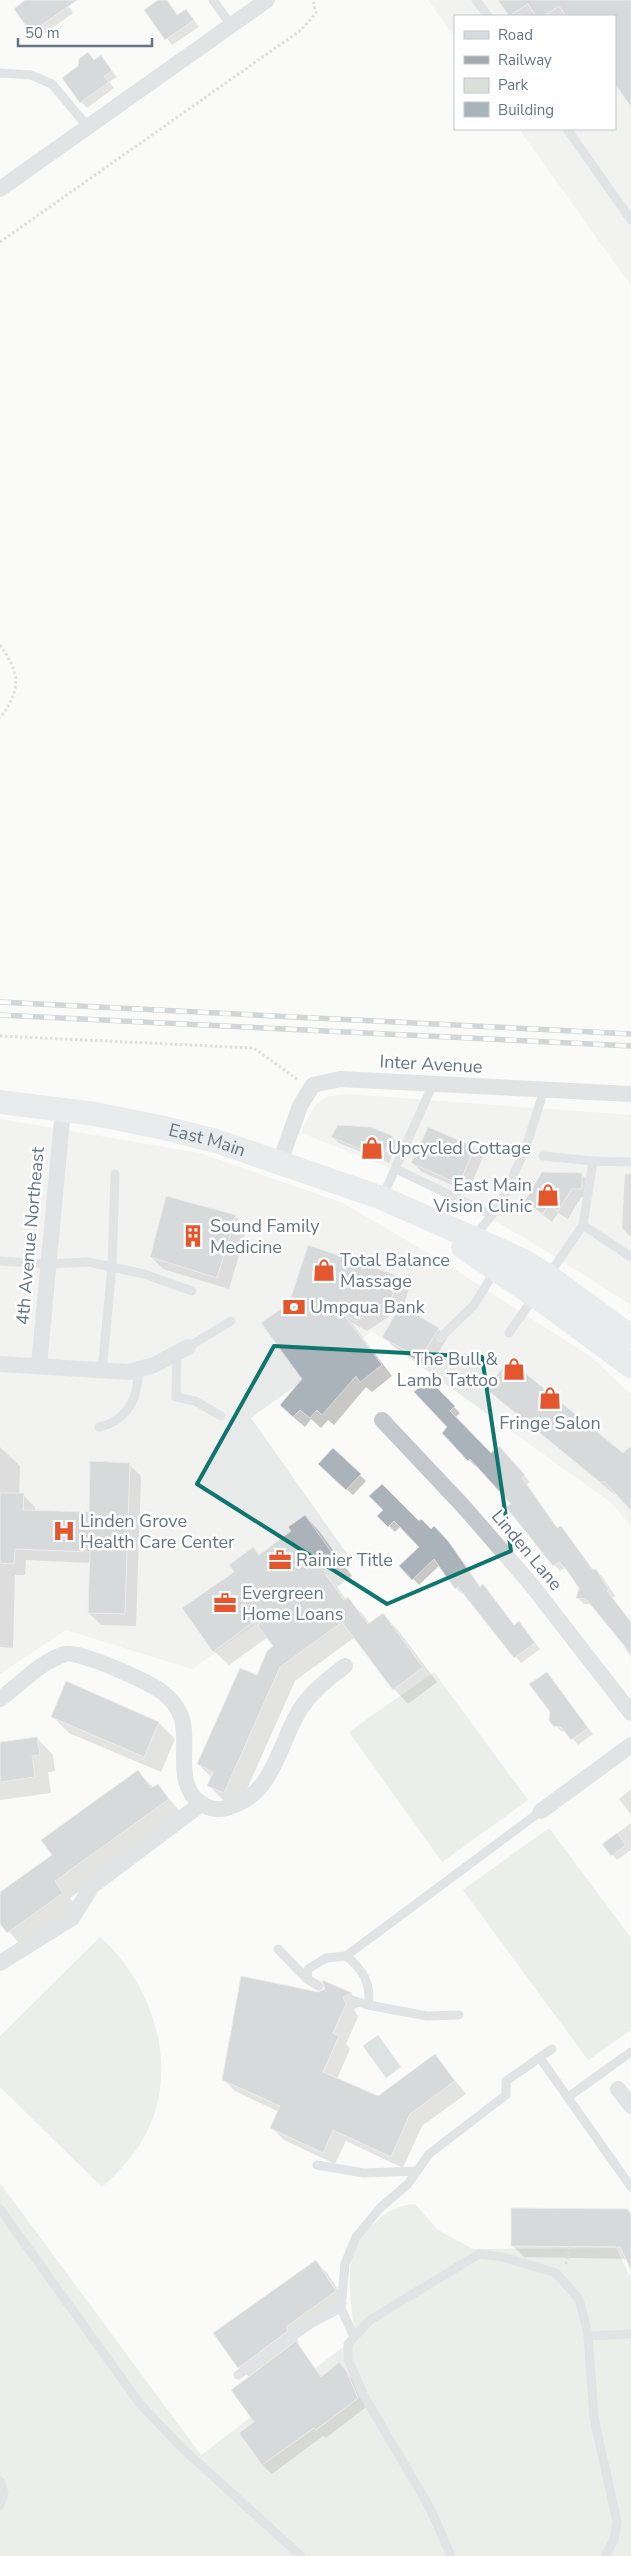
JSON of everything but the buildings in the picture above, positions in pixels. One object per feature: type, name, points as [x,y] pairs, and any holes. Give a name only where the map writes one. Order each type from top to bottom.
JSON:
[{"type":"main road","name":"East Main","points":[[0,1102],[63,1110],[164,1128],[280,1162],[382,1198],[522,1260],[548,1276],[631,1337]]},
{"type":"main road","name":"East Main","points":[[407,1209],[541,1300],[631,1366]]},
{"type":"main road","name":"East Main","points":[[541,1300],[631,1378]]},
{"type":"street","points":[[0,190],[266,0]]},
{"type":"street","name":"Inter Avenue","points":[[310,1090],[313,1085],[340,1079],[631,1094]]},
{"type":"street","points":[[280,1162],[300,1106],[310,1090]]},
{"type":"street","name":"4th Avenue Northeast","points":[[39,1365],[63,1110]]},
{"type":"street","points":[[0,1364],[39,1365],[117,1372],[138,1370],[182,1350]]},
{"type":"street","name":"Linden Lane","points":[[382,1420],[464,1507],[530,1583],[631,1713]]},
{"type":"street","points":[[0,1700],[39,1667],[67,1653],[85,1655],[154,1687],[168,1698],[180,1714],[184,1731],[184,1773],[189,1789],[201,1804],[209,1808],[224,1808],[235,1805],[256,1792],[267,1778],[300,1709],[316,1688],[345,1666]]},
{"type":"street","points":[[541,1811],[631,1745]]},
{"type":"street","points":[[0,1963],[72,1918],[79,1910],[92,1886],[201,1804]]},
{"type":"street","points":[[618,2089],[631,2106]]},
{"type":"lane","points":[[213,0],[231,25]]},
{"type":"lane","points":[[476,0],[487,15]]},
{"type":"lane","points":[[0,73],[31,75],[52,84],[88,127]]},
{"type":"lane","points":[[568,130],[631,220]]},
{"type":"lane","points":[[382,1198],[433,1084]]},
{"type":"lane","points":[[473,1239],[500,1205],[526,1147],[544,1090]]},
{"type":"lane","points":[[543,1156],[593,1161],[631,1162]]},
{"type":"lane","points":[[548,1276],[583,1225],[593,1161]]},
{"type":"lane","points":[[396,1169],[492,1215]]},
{"type":"lane","points":[[102,1371],[112,1267],[115,1174]]},
{"type":"lane","points":[[583,1225],[631,1257]]},
{"type":"lane","points":[[0,1261],[47,1264],[88,1262],[144,1274],[192,1291]]},
{"type":"lane","points":[[440,1338],[474,1305],[496,1269]]},
{"type":"lane","points":[[509,1333],[541,1300]]},
{"type":"lane","points":[[221,1416],[195,1401],[176,1397],[182,1350],[231,1321]]},
{"type":"lane","points":[[99,1427],[113,1423],[133,1403],[137,1392],[138,1370]]},
{"type":"lane","points":[[346,1956],[541,1811]]},
{"type":"lane","points":[[278,1949],[307,1979],[320,1986]]},
{"type":"lane","points":[[307,1979],[308,1969],[318,1962],[337,1955],[346,1956],[360,1970],[371,1992],[368,2005]]},
{"type":"lane","points":[[349,1999],[368,2005],[427,2016],[459,2015]]},
{"type":"lane","points":[[354,2337],[342,2308],[345,2264],[356,2237],[380,2208],[408,2184],[428,2154],[506,2095],[506,2081],[552,2049]]},
{"type":"lane","points":[[568,2098],[631,2052]]},
{"type":"lane","points":[[540,2058],[631,2187]]},
{"type":"lane","points":[[317,2164],[364,2173],[417,2170]]},
{"type":"lane","points":[[0,2209],[140,2404],[181,2447],[301,2556]]},
{"type":"lane","points":[[451,2556],[430,2508],[364,2396],[348,2359],[348,2344],[370,2320],[479,2254],[503,2257],[556,2273],[579,2298],[588,2336],[594,2418],[617,2522],[614,2540],[605,2556]]},
{"type":"lane","points":[[238,2375],[306,2326],[342,2308]]},
{"type":"lane","points":[[588,2336],[631,2334]]},
{"type":"lane","points":[[0,2481],[4,2493],[0,2505]]},
{"type":"path","points":[[0,242],[301,30],[316,13],[313,0]]},
{"type":"path","points":[[0,645],[7,654],[17,678],[13,701],[0,718]]},
{"type":"path","points":[[0,1036],[254,1048],[310,1090]]},
{"type":"highlighted area","points":[[274,1346],[482,1357],[511,1551],[387,1604],[197,1484]]},
{"type":"shaded area","points":[[428,0],[631,0],[631,286],[520,130],[616,130],[616,15],[454,15],[454,37]]},
{"type":"shaded area","points":[[347,1094],[631,1115],[631,1305],[530,1241],[424,1182],[302,1133],[303,1127],[316,1104],[329,1096]]},
{"type":"shaded area","points":[[0,1119],[200,1153],[343,1203],[440,1260],[593,1358],[631,1395],[631,1526],[610,1502],[372,1331],[251,1418],[350,1558],[192,1669],[66,1630],[0,1674]]},
{"type":"shaded area","points":[[378,2035],[401,2067],[386,2078],[363,2046]]},
{"type":"green space","points":[[434,1672],[528,1800],[442,1862],[349,1732]]},
{"type":"green space","points":[[549,1828],[631,1938],[631,2030],[588,2060],[463,1890]]},
{"type":"green space","points":[[100,1937],[120,1958],[136,1982],[149,2008],[158,2036],[161,2064],[159,2093],[152,2121],[134,2153],[102,2187],[0,2087],[0,2036]]},
{"type":"green space","points":[[0,2183],[201,2455],[355,2338],[350,2273],[355,2248],[364,2232],[393,2209],[415,2204],[438,2230],[473,2249],[616,2248],[631,2279],[631,2556],[0,2556]]},
{"type":"railway","points":[[0,1002],[631,1034]]},
{"type":"railway","points":[[0,1015],[631,1046]]},
{"type":"place","name":"Upcycled Cottage","points":[[372,1148]]},
{"type":"place","name":"East Main Vision Clinic","points":[[548,1195]]},
{"type":"place","name":"Sound Family Medicine","points":[[193,1236]]},
{"type":"place","name":"Total Balance Massage","points":[[324,1270]]},
{"type":"place","name":"Umpqua Bank","points":[[294,1307]]},
{"type":"place","name":"The Bull & Lamb Tattoo","points":[[514,1369]]},
{"type":"place","name":"Fringe Salon","points":[[550,1398]]},
{"type":"place","name":"Linden Grove Health Care Center","points":[[64,1531]]},
{"type":"place","name":"Rainier Title","points":[[280,1560]]},
{"type":"place","name":"Evergreen Home Loans","points":[[225,1603]]}]
